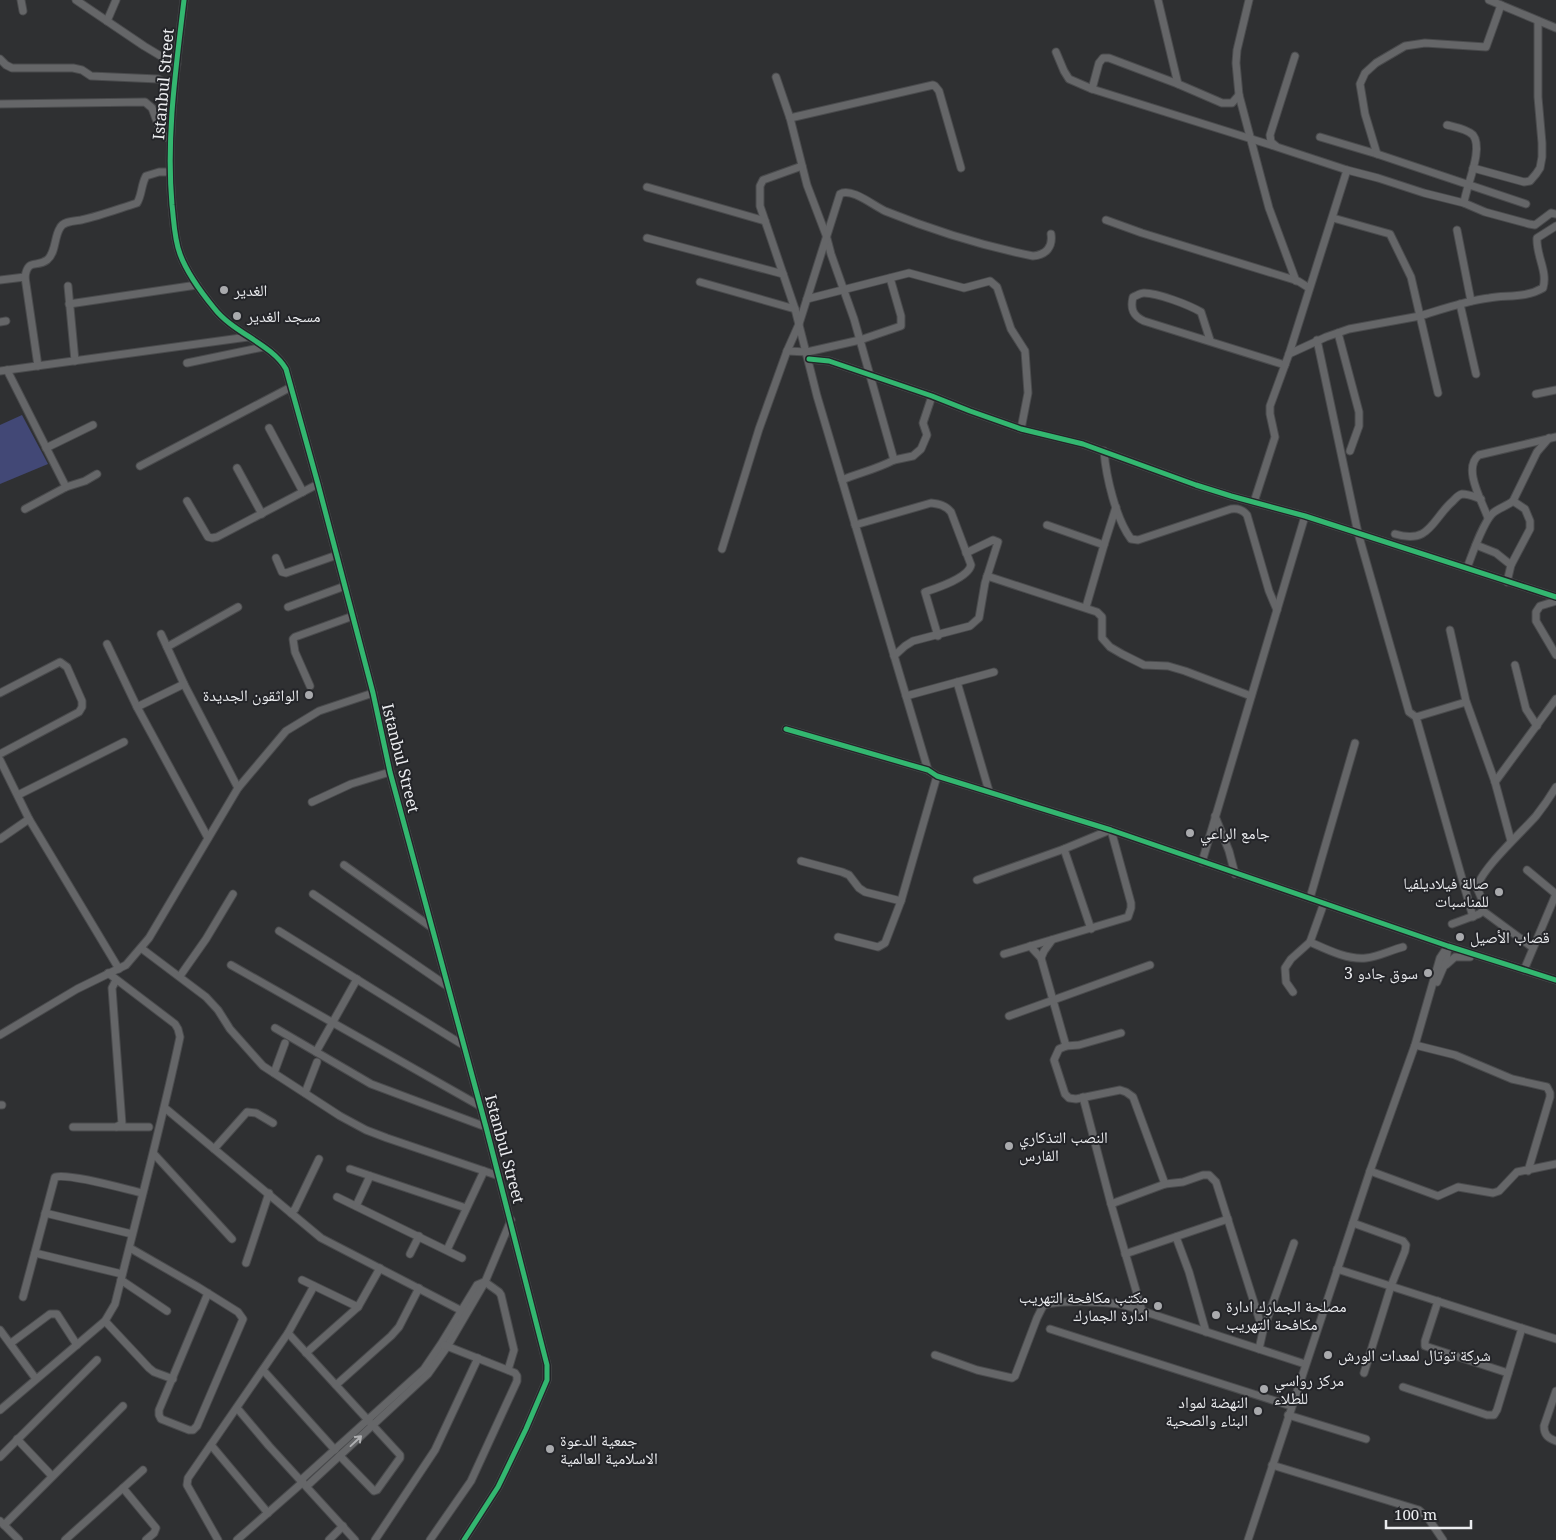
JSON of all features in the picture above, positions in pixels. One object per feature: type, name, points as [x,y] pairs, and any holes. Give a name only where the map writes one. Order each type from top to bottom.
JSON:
[{"type":"street","points":[[22,0],[23,11]]},
{"type":"street","points":[[76,0],[144,46],[177,64]]},
{"type":"street","points":[[107,21],[116,0]]},
{"type":"street","name":"Istanbul Street","points":[[184,0],[173,90],[170,139],[170,172],[175,240],[185,266],[222,318],[282,362],[286,369],[353,616],[373,693],[390,772],[518,1246],[547,1365],[547,1380],[526,1429],[498,1487],[464,1540]]},
{"type":"street","points":[[1158,0],[1178,84]]},
{"type":"street","points":[[1249,0],[1237,50],[1239,95],[1268,208],[1296,281]]},
{"type":"street","points":[[1489,0],[1556,28]]},
{"type":"street","points":[[1376,154],[1365,114],[1360,84],[1365,73],[1376,63],[1405,46],[1425,43],[1486,47],[1501,5]]},
{"type":"street","points":[[1473,168],[1524,182],[1533,178],[1540,168],[1542,143],[1538,97],[1538,21]]},
{"type":"street","points":[[1056,52],[1069,78],[1092,89],[1347,170],[1534,225],[1551,213],[1556,214]]},
{"type":"street","points":[[1277,147],[1271,142],[1270,135],[1295,56]]},
{"type":"street","points":[[1092,89],[1099,63],[1104,58],[1109,58],[1178,84],[1203,96],[1228,104],[1232,103],[1239,95]]},
{"type":"street","points":[[0,59],[12,68],[74,68],[82,70],[91,76],[158,79],[166,83],[173,90]]},
{"type":"street","points":[[776,77],[790,118],[802,166],[860,340],[894,460]]},
{"type":"street","points":[[790,118],[930,85],[936,86],[961,168]]},
{"type":"street","points":[[0,104],[145,102],[152,108],[159,127],[170,139]]},
{"type":"street","points":[[1447,125],[1470,133],[1474,138],[1477,154],[1467,184],[1464,203]]},
{"type":"street","points":[[1320,137],[1526,204]]},
{"type":"street","points":[[802,166],[762,180],[759,195],[760,206],[795,309],[808,356],[813,383],[928,770]]},
{"type":"street","points":[[1254,502],[1275,437],[1270,408],[1347,170]]},
{"type":"street","points":[[38,366],[25,277],[28,266],[46,261],[50,256],[60,227],[64,223],[137,203],[140,198],[141,185],[146,176],[160,172],[170,172]]},
{"type":"street","points":[[647,188],[766,221]]},
{"type":"street","points":[[722,549],[757,438],[799,324],[840,194],[843,192],[856,195],[914,222],[1025,254],[1037,256],[1047,252],[1051,244],[1051,234]]},
{"type":"street","points":[[1333,218],[1390,234],[1411,277],[1438,393]]},
{"type":"street","points":[[1106,220],[1296,281],[1309,288]]},
{"type":"street","points":[[1289,354],[1317,340],[1358,327],[1420,316],[1471,301],[1533,294],[1542,288],[1546,278],[1536,248],[1537,238],[1556,226]]},
{"type":"street","points":[[1457,230],[1471,301]]},
{"type":"street","points":[[647,238],[783,274]]},
{"type":"street","points":[[807,299],[909,273],[964,288],[990,281],[998,288],[1011,329],[1026,356],[1028,393],[1021,428]]},
{"type":"street","points":[[0,280],[25,277]]},
{"type":"street","points":[[808,356],[900,326],[901,316],[890,278]]},
{"type":"street","points":[[700,282],[795,309]]},
{"type":"street","points":[[70,304],[197,285]]},
{"type":"street","points":[[68,286],[75,361]]},
{"type":"street","points":[[1210,340],[1201,312],[1168,298],[1143,292],[1133,297],[1131,305],[1136,317],[1285,365]]},
{"type":"street","points":[[1460,304],[1476,374]]},
{"type":"street","points":[[1338,333],[1359,412],[1359,426],[1350,451]]},
{"type":"street","points":[[66,487],[4,371],[248,337]]},
{"type":"street","points":[[1317,340],[1358,534],[1409,712],[1416,717],[1473,916]]},
{"type":"street","points":[[187,363],[263,347]]},
{"type":"street","points":[[788,351],[823,360],[1021,428],[1083,444],[1196,485],[1305,516],[1556,599]]},
{"type":"street","points":[[140,466],[291,387]]},
{"type":"street","points":[[1536,394],[1556,390]]},
{"type":"street","points":[[842,480],[883,466],[894,460],[913,456],[921,449],[927,435],[923,423],[932,396]]},
{"type":"street","points":[[46,448],[93,425]]},
{"type":"street","points":[[269,428],[303,492]]},
{"type":"street","points":[[1467,568],[1488,518],[1497,510],[1513,501],[1537,452],[1552,437]]},
{"type":"street","points":[[1488,518],[1471,468],[1475,458],[1479,454],[1552,437]]},
{"type":"street","points":[[1104,452],[1109,482],[1116,507],[1127,532],[1134,540],[1232,509],[1236,508],[1243,511],[1247,515],[1269,591],[1277,611]]},
{"type":"street","points":[[238,468],[262,514]]},
{"type":"street","points":[[25,509],[66,487],[85,482],[97,474]]},
{"type":"street","points":[[187,501],[208,537],[212,538],[318,484]]},
{"type":"street","points":[[1395,534],[1412,538],[1427,532],[1457,496],[1470,495],[1481,499]]},
{"type":"street","points":[[1507,582],[1511,565],[1530,529],[1530,521],[1525,509],[1513,501]]},
{"type":"street","points":[[855,525],[923,505],[938,504],[947,507],[951,512],[971,565],[966,573],[925,592],[938,636]]},
{"type":"street","points":[[1086,607],[1116,507]]},
{"type":"street","points":[[1202,862],[1305,516]]},
{"type":"street","points":[[1047,525],[1104,545]]},
{"type":"street","points":[[894,656],[913,641],[938,636],[970,626],[980,618],[987,576],[997,540],[993,540],[966,553]]},
{"type":"street","points":[[1476,546],[1496,553],[1511,565]]},
{"type":"street","points":[[276,558],[282,572],[286,573],[337,555]]},
{"type":"street","points":[[987,576],[1086,607],[1099,614],[1102,617],[1100,630],[1103,641],[1122,654],[1144,664],[1168,666],[1185,671],[1251,696]]},
{"type":"street","points":[[288,607],[344,586]]},
{"type":"street","points":[[1556,599],[1540,606],[1536,616],[1536,621],[1556,655]]},
{"type":"street","points":[[167,647],[238,607]]},
{"type":"street","points":[[310,686],[296,652],[293,639],[353,616]]},
{"type":"street","points":[[1450,630],[1466,702],[1495,782],[1511,841]]},
{"type":"street","points":[[161,634],[184,684],[238,788]]},
{"type":"street","points":[[107,644],[137,707],[208,838]]},
{"type":"street","points":[[0,693],[60,662],[67,667],[82,701],[82,707],[78,712],[0,754]]},
{"type":"street","points":[[1514,665],[1526,709],[1537,726]]},
{"type":"street","points":[[906,696],[994,672]]},
{"type":"street","points":[[957,682],[989,791]]},
{"type":"street","points":[[137,707],[184,684]]},
{"type":"street","points":[[0,1035],[76,989],[126,965],[149,938],[238,788],[276,742],[293,726],[328,707],[373,693]]},
{"type":"street","points":[[1495,782],[1556,699]]},
{"type":"street","points":[[1416,717],[1466,702]]},
{"type":"street","points":[[786,729],[928,770],[937,776],[1111,830],[1234,874],[1556,980]]},
{"type":"street","points":[[18,795],[124,742]]},
{"type":"street","points":[[1310,898],[1355,743]]},
{"type":"street","points":[[0,760],[3,774],[18,795],[28,819],[118,969]]},
{"type":"street","points":[[312,802],[351,784],[390,772]]},
{"type":"street","points":[[838,937],[875,946],[885,943],[901,901],[937,776]]},
{"type":"street","points":[[1483,911],[1484,904],[1477,888],[1478,882],[1511,841],[1536,816],[1556,788]]},
{"type":"street","points":[[1215,815],[1229,851],[1234,874]]},
{"type":"street","points":[[0,839],[28,819]]},
{"type":"street","points":[[977,880],[1111,830]]},
{"type":"street","points":[[1004,954],[1124,919],[1130,914],[1131,908],[1111,830]]},
{"type":"street","points":[[1064,849],[1091,929]]},
{"type":"street","points":[[800,861],[842,872],[850,876],[859,888],[865,892],[901,901]]},
{"type":"street","points":[[344,865],[431,926]]},
{"type":"street","points":[[1524,970],[1532,947],[1556,894],[1527,870]]},
{"type":"street","points":[[180,976],[206,939],[233,894]]},
{"type":"street","points":[[313,894],[447,986]]},
{"type":"street","points":[[1293,992],[1286,982],[1285,968],[1291,959],[1310,942],[1324,903]]},
{"type":"street","points":[[1452,924],[1483,911]]},
{"type":"street","points":[[1483,911],[1532,947]]},
{"type":"street","points":[[280,931],[463,1045]]},
{"type":"street","points":[[1041,958],[1052,940]]},
{"type":"street","points":[[1310,942],[1328,950],[1359,958],[1367,958],[1403,947]]},
{"type":"street","points":[[1030,946],[1041,958],[1066,1046]]},
{"type":"street","points":[[1427,1003],[1446,961],[1448,946]]},
{"type":"street","points":[[1251,1539],[1288,1415],[1370,1171],[1415,1045],[1440,958],[1448,946]]},
{"type":"street","points":[[141,948],[206,997],[218,1010],[230,1029],[263,1066],[340,1116],[366,1130],[499,1176]]},
{"type":"street","points":[[1443,969],[1452,958],[1458,956],[1485,958]]},
{"type":"street","points":[[231,965],[480,1106]]},
{"type":"street","points":[[1009,1016],[1150,965]]},
{"type":"street","points":[[0,1410],[106,1321],[115,1304],[142,1193],[154,1154],[180,1037],[175,1024],[108,973]]},
{"type":"street","points":[[316,1052],[357,979]]},
{"type":"street","points":[[116,980],[112,988],[122,1121],[120,1126],[116,1127]]},
{"type":"street","points":[[275,1028],[370,1084],[486,1127]]},
{"type":"street","points":[[1121,1033],[1079,1045],[1066,1046],[1059,1049],[1054,1060],[1065,1094],[1073,1098],[1083,1098],[1120,1090],[1133,1097],[1165,1184]]},
{"type":"street","points":[[274,1073],[285,1043]]},
{"type":"street","points":[[1415,1045],[1454,1055],[1512,1079],[1547,1088],[1550,1097],[1528,1171]]},
{"type":"street","points":[[305,1093],[317,1062]]},
{"type":"street","points":[[1083,1098],[1142,1311]]},
{"type":"street","points":[[165,1108],[321,1238],[464,1312]]},
{"type":"street","points":[[214,1149],[247,1112],[256,1113],[273,1124]]},
{"type":"street","points":[[73,1127],[149,1127]]},
{"type":"street","points":[[154,1154],[232,1240]]},
{"type":"street","points":[[291,1213],[319,1159]]},
{"type":"street","points":[[1370,1171],[1438,1196],[1458,1187],[1493,1193],[1499,1191],[1517,1172],[1556,1164]]},
{"type":"street","points":[[350,1169],[466,1208]]},
{"type":"street","points":[[446,1250],[484,1171]]},
{"type":"street","points":[[1111,1204],[1165,1184],[1183,1182],[1203,1174],[1209,1175],[1216,1182],[1263,1331]]},
{"type":"street","points":[[23,1297],[54,1179],[58,1176],[142,1193]]},
{"type":"street","points":[[356,1206],[370,1176]]},
{"type":"street","points":[[246,1263],[269,1193]]},
{"type":"street","points":[[337,1197],[462,1258]]},
{"type":"street","points":[[45,1213],[132,1234]]},
{"type":"street","points":[[1125,1254],[1228,1219]]},
{"type":"street","points":[[237,1540],[428,1374],[464,1312],[477,1285],[484,1282],[511,1220]]},
{"type":"street","points":[[1353,1223],[1405,1243],[1405,1251],[1391,1286],[1364,1373]]},
{"type":"street","points":[[410,1254],[419,1236]]},
{"type":"street","points":[[1176,1237],[1189,1272],[1206,1332]]},
{"type":"street","points":[[500,1247],[508,1242],[518,1246]]},
{"type":"street","points":[[1259,1349],[1263,1331],[1294,1243]]},
{"type":"street","points":[[130,1248],[208,1293],[238,1312],[242,1319],[197,1426],[193,1430],[189,1430],[161,1419],[159,1415],[208,1293]]},
{"type":"street","points":[[35,1253],[121,1277],[167,1311]]},
{"type":"street","points":[[306,1353],[358,1307],[380,1268]]},
{"type":"street","points":[[1337,1269],[1556,1339]]},
{"type":"street","points":[[302,1280],[358,1307]]},
{"type":"street","points":[[484,1282],[501,1295],[514,1350],[508,1370]]},
{"type":"street","points":[[218,1540],[187,1482],[288,1333],[314,1286]]},
{"type":"street","points":[[336,1385],[399,1327],[419,1288]]},
{"type":"street","points":[[1438,1301],[1425,1346],[1508,1374]]},
{"type":"street","points":[[935,1355],[977,1370],[1012,1378],[1015,1376],[1040,1311],[1048,1303],[1107,1302],[1124,1305],[1305,1364]]},
{"type":"street","points":[[11,1343],[50,1314],[57,1314],[77,1345]]},
{"type":"street","points":[[106,1321],[149,1368],[154,1372],[173,1379]]},
{"type":"street","points":[[1403,1387],[1492,1416],[1497,1410],[1522,1328]]},
{"type":"street","points":[[1050,1329],[1291,1406]]},
{"type":"street","points":[[0,1330],[36,1379]]},
{"type":"street","points":[[263,1370],[372,1490],[377,1490],[400,1455],[288,1333]]},
{"type":"street","points":[[430,1540],[471,1481],[517,1381],[517,1376],[508,1370],[444,1346]]},
{"type":"street","points":[[375,1540],[435,1450],[478,1358]]},
{"type":"street","points":[[0,1457],[97,1360]]},
{"type":"street","points":[[1556,1391],[1544,1426],[1546,1434],[1556,1441]]},
{"type":"street","points":[[19,1540],[2,1523],[123,1406]]},
{"type":"street","points":[[236,1408],[355,1540]]},
{"type":"street","points":[[1288,1415],[1366,1439]]},
{"type":"street","points":[[17,1439],[52,1476]]},
{"type":"street","points":[[211,1445],[268,1513]]},
{"type":"street","points":[[1272,1464],[1419,1510],[1428,1518],[1443,1540]]},
{"type":"street","points":[[65,1540],[143,1470]]},
{"type":"street","points":[[123,1488],[156,1528],[154,1533],[146,1540]]},
{"type":"street","points":[[329,1540],[342,1526]]},
{"type":"shaded area","points":[[22,415],[48,464],[0,484],[0,425]]},
{"type":"cycle path","points":[[184,0],[173,102],[170,153],[172,205],[178,248],[190,275],[222,317],[272,352],[286,369],[373,693],[390,772],[486,1127],[547,1365],[547,1380],[526,1429],[498,1487],[464,1540]]},
{"type":"cycle path","points":[[809,359],[829,361],[1021,429],[1083,444],[1196,485],[1305,516],[1556,597]]},
{"type":"cycle path","points":[[786,729],[928,770],[937,776],[1111,830],[1448,946],[1556,980]]},
{"type":"place","name":"الغدير","points":[[224,290]]},
{"type":"place","name":"مسجد الغدير","points":[[237,316]]},
{"type":"place","name":"الواثقون الجديدة","points":[[309,695]]},
{"type":"place","name":"جامع الراعي","points":[[1190,833]]},
{"type":"place","name":"صالة فيلاديلفيا للمناسبات","points":[[1499,892]]},
{"type":"place","name":"قصاب الأصيل","points":[[1460,937]]},
{"type":"place","name":"سوق جادو 3","points":[[1428,973]]},
{"type":"place","name":"النصب التذكاري الفارس","points":[[1009,1146]]},
{"type":"place","name":"مكتب مكافحة التهريب ادارة الجمارك","points":[[1158,1306]]},
{"type":"place","name":"مصلحة الجمارك ادارة مكافحة التهريب","points":[[1216,1315]]},
{"type":"place","name":"شركة توتال لمعدات الورش","points":[[1328,1355]]},
{"type":"place","name":"مركز رواسي للطلاء","points":[[1264,1389]]},
{"type":"place","name":"النهضة لمواد البناء والصحية","points":[[1258,1411]]},
{"type":"place","name":"جمعية الدعوة الاسلامية العالمية","points":[[550,1449]]}]
